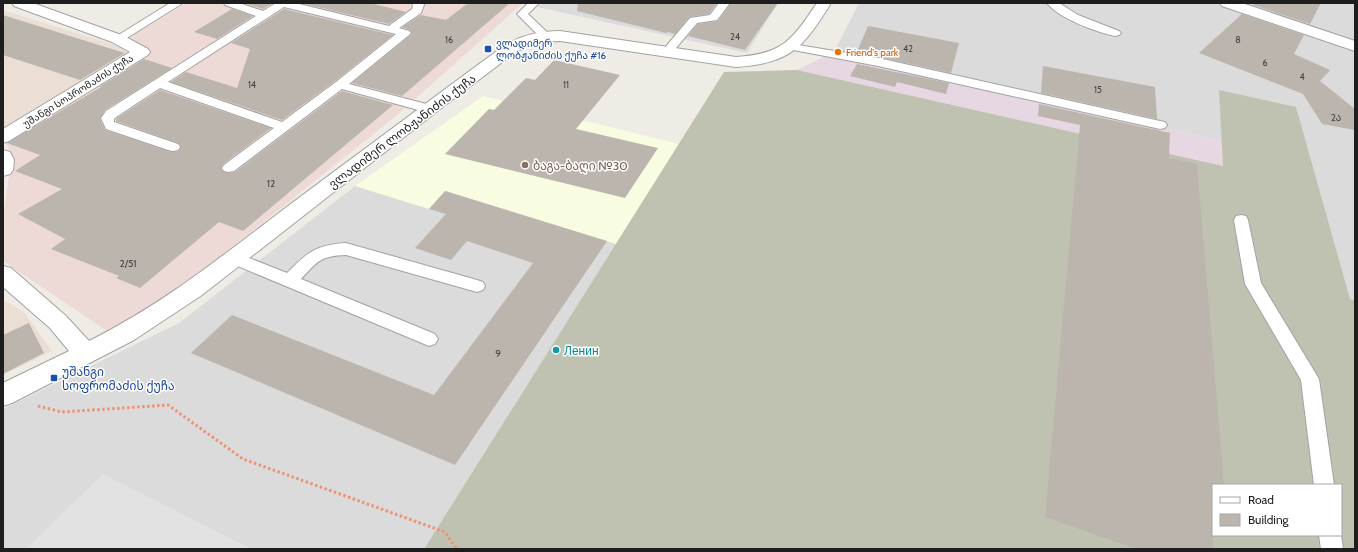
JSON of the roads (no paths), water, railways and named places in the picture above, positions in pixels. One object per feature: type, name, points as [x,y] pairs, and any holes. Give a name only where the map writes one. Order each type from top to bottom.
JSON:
[{"type":"street","name":"უშანგი სოპრომაძის ქუჩა","points":[[3,137],[142,52],[118,39],[19,3]]},
{"type":"street","name":"ვლადიმერ ლობჟანიძის ქუჩა","points":[[3,395],[126,332],[194,289],[429,109],[522,42],[545,36],[560,36],[736,62],[753,62],[771,57],[792,47],[803,36],[824,3]]},
{"type":"street","points":[[1227,3],[1355,46]]},
{"type":"street","points":[[3,156],[5,160],[3,170]]},
{"type":"street","points":[[3,274],[58,322],[85,353]]},
{"type":"lane","points":[[118,39],[178,3]]},
{"type":"lane","points":[[229,3],[264,15]]},
{"type":"lane","points":[[172,147],[111,126],[107,118],[158,83],[282,3],[406,33],[340,85],[229,168]]},
{"type":"lane","points":[[391,29],[417,11],[419,5],[417,3]]},
{"type":"lane","points":[[534,3],[522,14],[545,36]]},
{"type":"lane","points":[[666,52],[690,23],[700,18],[713,18],[725,3]]},
{"type":"lane","points":[[1052,3],[1060,10],[1072,16],[1115,33]]},
{"type":"lane","points":[[792,47],[878,62],[1160,125]]},
{"type":"lane","points":[[158,83],[284,127]]},
{"type":"lane","points":[[340,85],[429,109]]},
{"type":"lane","points":[[1242,220],[1254,284],[1310,379],[1324,484]]},
{"type":"lane","points":[[289,281],[313,257],[328,250],[346,249],[477,286]]},
{"type":"lane","points":[[234,258],[429,339]]},
{"type":"lane","points":[[1330,536],[1332,549]]},
{"type":"place","name":"ვლადიმერ ლობჟანიძის ქუჩა #16","points":[[488,49]]},
{"type":"place","name":"Friend's park","points":[[838,52]]},
{"type":"place","name":"ბაგა-ბაღი №30","points":[[525,165]]},
{"type":"place","name":"Ленин","points":[[556,350]]},
{"type":"place","name":"უშანგი სოფრომაძის ქუჩა","points":[[54,378]]}]
